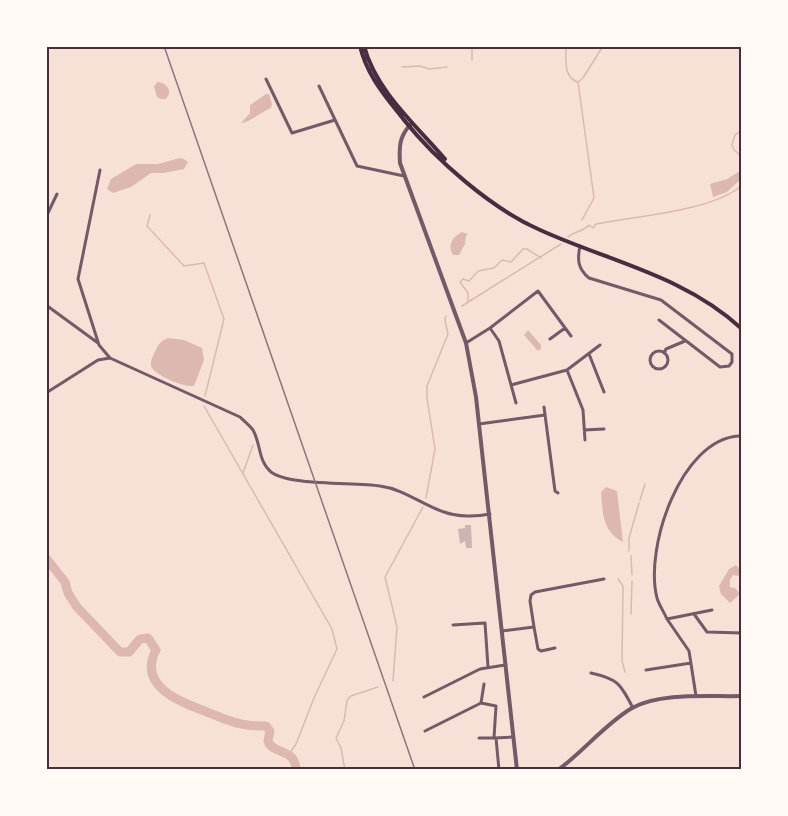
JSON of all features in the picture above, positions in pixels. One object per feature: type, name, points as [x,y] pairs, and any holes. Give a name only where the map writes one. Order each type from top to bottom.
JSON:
[{"type":"main road","points":[[360,46],[369,73],[411,125],[474,188],[509,213],[536,228],[657,274],[704,300],[741,329]]},
{"type":"main road","points":[[364,46],[380,81],[411,125]]},
{"type":"street","points":[[266,79],[292,134],[334,120]]},
{"type":"street","points":[[319,86],[357,166],[404,176]]},
{"type":"street","points":[[411,125],[401,138],[399,150],[404,176],[466,343],[490,514],[518,770]]},
{"type":"street","points":[[99,345],[78,279],[100,170]]},
{"type":"street","points":[[46,217],[57,194]]},
{"type":"street","points":[[580,246],[579,266],[589,278],[661,300],[732,354],[732,362],[729,366],[720,367],[659,320]]},
{"type":"street","points":[[466,343],[490,328],[538,291],[571,336]]},
{"type":"street","points":[[46,305],[99,345],[110,358],[240,417],[254,432],[261,458],[266,466],[282,477],[297,481],[382,486],[398,490],[442,512],[462,515],[490,514]]},
{"type":"street","points":[[490,328],[499,341],[516,403]]},
{"type":"street","points":[[550,339],[565,328]]},
{"type":"street","points":[[664,353],[666,349],[686,341]]},
{"type":"street","points":[[511,385],[567,370],[600,345]]},
{"type":"street","points":[[659,351],[664,353],[668,360],[665,367],[653,368],[650,361],[652,354],[659,351]]},
{"type":"street","points":[[589,354],[604,392]]},
{"type":"street","points":[[46,393],[98,360],[110,358]]},
{"type":"street","points":[[567,370],[583,411],[585,440]]},
{"type":"street","points":[[544,407],[555,490],[558,493]]},
{"type":"street","points":[[479,424],[545,415]]},
{"type":"street","points":[[584,430],[604,429]]},
{"type":"street","points":[[696,697],[689,651],[667,619],[657,597],[656,567],[661,525],[678,486],[707,450],[721,439],[739,436]]},
{"type":"street","points":[[555,648],[541,651],[538,649],[531,595],[535,592],[604,579]]},
{"type":"street","points":[[667,619],[712,610]]},
{"type":"street","points":[[694,614],[707,632],[741,633]]},
{"type":"street","points":[[453,625],[485,623],[488,667]]},
{"type":"street","points":[[502,631],[534,627]]},
{"type":"street","points":[[646,670],[691,663]]},
{"type":"street","points":[[424,697],[480,669],[506,665]]},
{"type":"street","points":[[591,673],[606,676],[619,684],[633,708]]},
{"type":"street","points":[[481,703],[484,684]]},
{"type":"street","points":[[558,770],[633,708],[660,699],[741,696]]},
{"type":"street","points":[[425,730],[481,703],[496,706],[495,738],[499,770]]},
{"type":"street","points":[[479,738],[513,737]]},
{"type":"shaded area","points":[[157,82],[166,85],[169,94],[166,99],[157,97],[154,87]]},
{"type":"shaded area","points":[[269,94],[271,108],[241,123],[250,113],[250,105]]},
{"type":"shaded area","points":[[180,158],[188,162],[184,169],[151,173],[131,187],[113,193],[107,189],[111,179],[136,164],[158,164]]},
{"type":"shaded area","points":[[740,171],[741,179],[727,192],[713,197],[710,184],[727,179]]},
{"type":"shaded area","points":[[462,232],[468,234],[465,244],[459,255],[453,255],[452,241]]},
{"type":"shaded area","points":[[528,330],[541,345],[538,351],[524,335]]},
{"type":"shaded area","points":[[168,338],[184,340],[202,348],[204,360],[194,386],[170,380],[153,370],[151,362],[157,347]]},
{"type":"shaded area","points":[[606,487],[617,491],[623,542],[616,538],[605,521],[601,492]]},
{"type":"shaded area","points":[[736,565],[741,571],[738,576],[733,575],[730,587],[735,588],[740,594],[730,603],[721,594],[719,586],[729,569]]},
{"type":"building","points":[[465,525],[471,525],[472,548],[466,548],[465,541],[460,544],[458,529],[465,528]]},
{"type":"waterway","points":[[472,46],[472,60]]},
{"type":"waterway","points":[[566,46],[567,71],[569,76],[577,82]]},
{"type":"waterway","points":[[582,220],[594,198],[578,82],[583,78],[603,46]]},
{"type":"waterway","points":[[402,67],[420,66],[429,69],[447,67]]},
{"type":"waterway","points":[[742,130],[735,135],[732,145],[742,162]]},
{"type":"waterway","points":[[568,237],[589,225],[593,228],[596,224],[694,207],[729,194],[742,185]]},
{"type":"waterway","points":[[150,215],[147,226],[184,266],[204,263],[224,319],[205,396]]},
{"type":"waterway","points":[[462,306],[561,244]]},
{"type":"waterway","points":[[468,302],[468,293],[460,282],[463,279],[469,281],[478,271],[494,268],[502,260],[511,262],[523,249],[541,258]]},
{"type":"waterway","points":[[426,498],[435,449],[427,386],[448,334],[446,316]]},
{"type":"waterway","points":[[204,406],[332,629],[337,649],[296,744],[289,754]]},
{"type":"waterway","points":[[243,473],[253,445]]},
{"type":"waterway","points":[[640,500],[645,484]]},
{"type":"waterway","points":[[629,551],[629,538],[639,503]]},
{"type":"waterway","points":[[393,681],[397,627],[385,577],[423,507]]},
{"type":"waterway","points":[[631,556],[632,575]]},
{"type":"waterway","points":[[46,558],[65,582],[68,593],[77,607],[120,652],[129,652],[140,639],[148,638],[156,650],[152,673],[164,691],[185,703],[232,722],[266,726],[270,731],[268,741],[270,745],[292,758],[296,770]]},
{"type":"waterway","points":[[618,579],[623,586],[622,661],[625,672]]},
{"type":"waterway","points":[[631,614],[632,581]]},
{"type":"waterway","points":[[345,770],[341,748],[336,738],[344,721],[347,700],[351,696],[378,687]]},
{"type":"railway","points":[[164,46],[415,770]]}]
